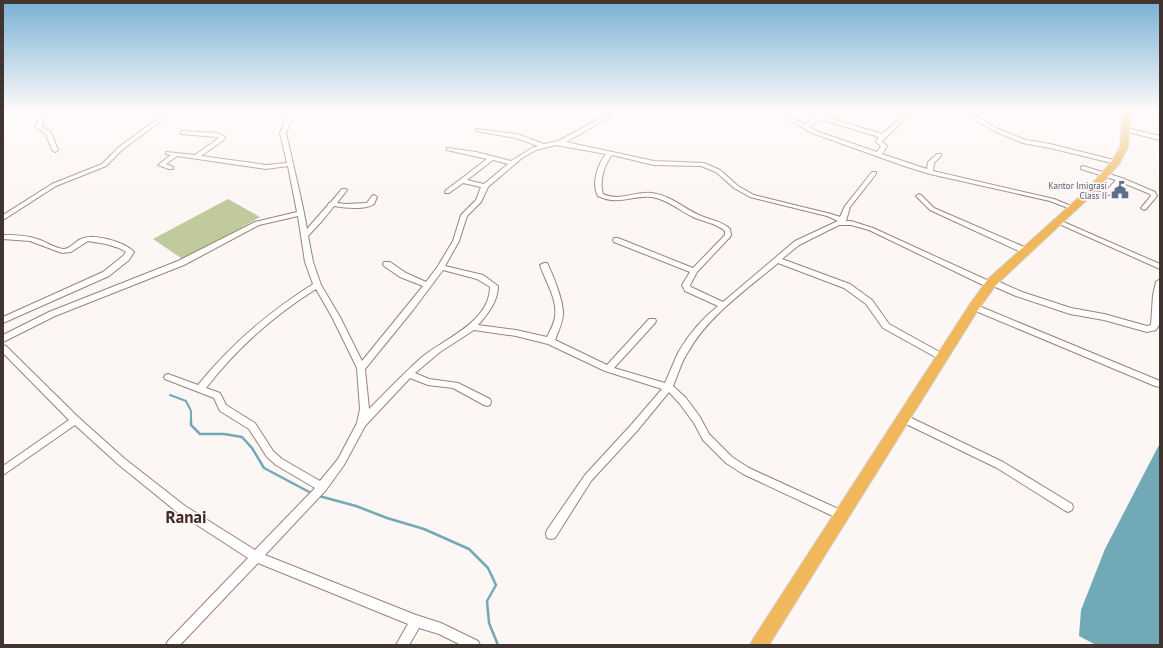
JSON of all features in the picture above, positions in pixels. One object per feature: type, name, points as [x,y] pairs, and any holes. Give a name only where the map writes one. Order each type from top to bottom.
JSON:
[{"type":"highway","points":[[759,645],[841,514],[991,283],[1059,222],[1088,193],[1116,162],[1124,147],[1125,141]]},
{"type":"street","points":[[52,141],[55,150]]},
{"type":"street","points":[[3,218],[54,185],[104,165],[119,149],[130,141]]},
{"type":"street","points":[[196,157],[219,141]]},
{"type":"street","points":[[285,141],[301,213],[309,262],[317,285],[336,317],[361,368],[365,403],[362,423]]},
{"type":"street","points":[[531,141],[543,146]]},
{"type":"street","points":[[361,368],[441,267],[456,241],[464,215],[479,201],[485,186],[510,164],[527,152],[562,141]]},
{"type":"street","points":[[837,141],[930,172],[1052,200],[1073,208]]},
{"type":"street","points":[[878,155],[884,146],[879,141]]},
{"type":"street","points":[[1023,141],[1050,146],[1116,162]]},
{"type":"street","points":[[559,143],[587,147],[660,163],[702,164],[718,171],[736,187],[752,196],[828,215],[842,221],[871,229],[1019,294],[1070,311],[1110,318],[1147,329],[1153,328],[1156,325],[1157,295],[1160,282]]},
{"type":"street","points":[[449,149],[492,158],[510,164]]},
{"type":"street","points":[[168,152],[266,167],[290,164]]},
{"type":"street","points":[[610,153],[602,164],[598,186],[600,195],[613,200],[643,195],[661,197],[686,212],[722,226],[728,230],[728,235],[694,271],[686,283],[688,289],[723,305]]},
{"type":"street","points":[[170,168],[161,165],[176,154]]},
{"type":"street","points":[[930,172],[931,162],[939,156]]},
{"type":"street","points":[[447,192],[492,158]]},
{"type":"street","points":[[1083,168],[1105,174],[1154,193],[1154,196],[1144,208]]},
{"type":"street","points":[[842,221],[846,207],[874,173]]},
{"type":"street","points":[[1088,193],[1107,194],[1120,180]]},
{"type":"street","points":[[462,181],[485,186]]},
{"type":"street","points":[[304,236],[320,220],[331,204],[344,190]]},
{"type":"street","points":[[919,196],[932,209],[1026,250]]},
{"type":"street","points":[[331,204],[346,206],[369,205],[372,203],[374,197]]},
{"type":"street","points":[[3,339],[59,311],[181,263],[257,223],[301,213]]},
{"type":"street","points":[[552,534],[588,478],[634,428],[668,387],[683,352],[693,337],[711,316],[797,243],[842,221]]},
{"type":"street","points":[[1059,222],[1160,267]]},
{"type":"street","points":[[3,237],[32,239],[49,248],[64,251],[73,248],[85,239],[94,238],[124,247],[130,252],[126,258],[106,274],[3,320]]},
{"type":"street","points":[[616,240],[694,271]]},
{"type":"street","points":[[777,260],[847,286],[869,302],[886,326],[942,357]]},
{"type":"street","points":[[387,264],[403,275],[427,285]]},
{"type":"street","points":[[544,265],[557,298],[559,313],[550,341]]},
{"type":"street","points":[[172,645],[320,490],[341,462],[362,423],[408,374],[438,350],[472,328],[489,303],[495,291],[494,286],[480,277],[441,267]]},
{"type":"street","points":[[200,389],[240,342],[292,300],[317,285]]},
{"type":"street","points":[[974,307],[1158,384]]},
{"type":"street","points":[[608,369],[652,322]]},
{"type":"street","points":[[472,328],[516,333],[550,341],[608,369],[668,387],[683,401],[706,437],[729,460],[746,472],[841,514]]},
{"type":"street","points":[[3,348],[75,420],[122,462],[181,509],[256,556],[416,621],[441,629],[474,645]]},
{"type":"street","points":[[408,374],[428,382],[455,385],[487,402]]},
{"type":"street","points":[[168,377],[217,395],[223,408],[252,426],[270,454],[279,462],[320,490]]},
{"type":"street","points":[[903,418],[1000,465],[1068,507]]},
{"type":"street","points":[[3,471],[75,420]]},
{"type":"street","points":[[402,645],[416,621]]},
{"type":"green space","points":[[228,199],[260,217],[184,260],[153,239]]},
{"type":"water","points":[[1160,443],[1160,645],[1096,645],[1079,636],[1081,610],[1105,549]]},
{"type":"waterway","points":[[170,395],[186,401],[191,411],[191,425],[200,434],[224,434],[242,437],[252,448],[264,468],[313,494]]},
{"type":"waterway","points":[[319,496],[356,506],[387,518],[424,529],[469,549],[488,568],[496,585],[487,601],[489,623],[498,645]]},
{"type":"place","name":"Kantor Imigrasi Class II","points":[[1120,190]]},
{"type":"district","name":"Ranai","points":[[186,517]]}]
